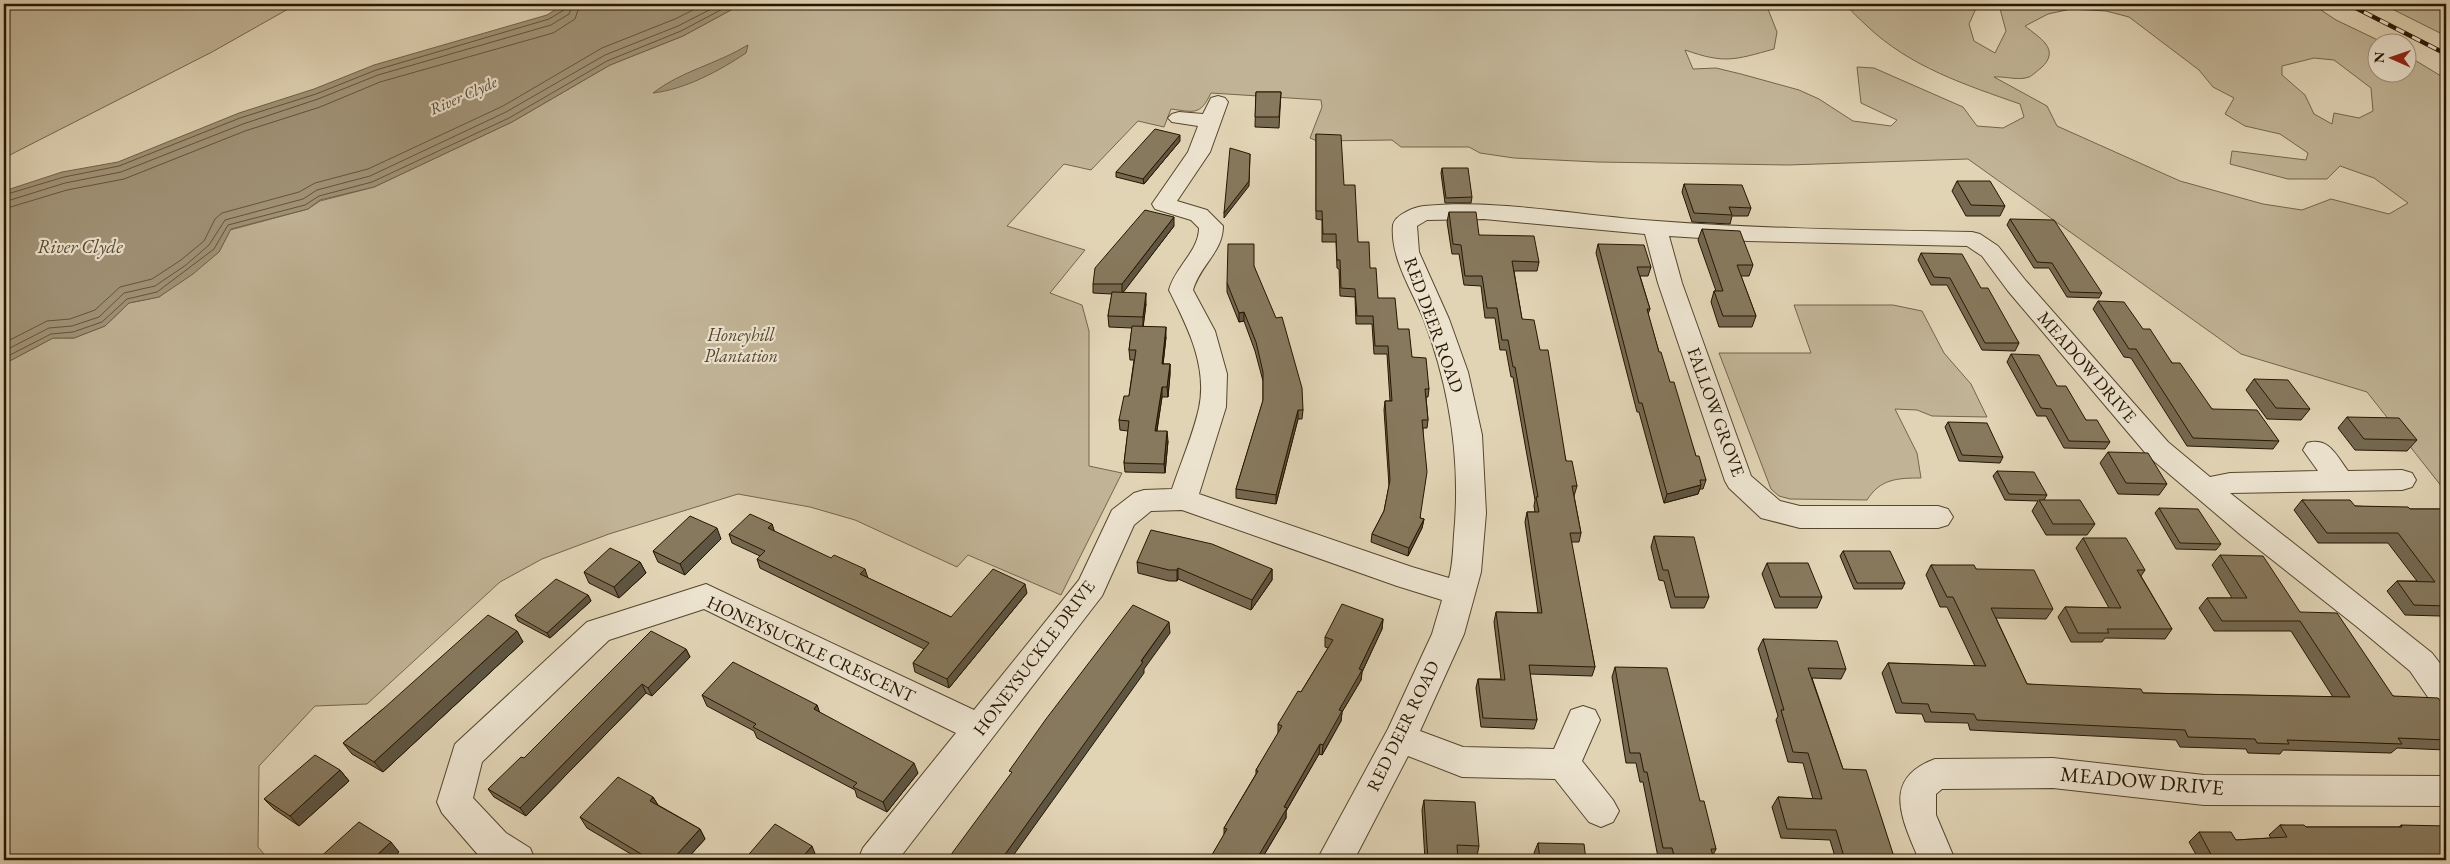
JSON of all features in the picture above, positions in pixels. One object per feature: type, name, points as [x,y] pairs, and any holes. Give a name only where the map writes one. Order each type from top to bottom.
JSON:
[{"type":"street","points":[[1179,118],[1214,112],[1199,152],[1163,204],[1199,215],[1211,226],[1211,239],[1184,278],[1181,290],[1202,331],[1214,374],[1214,408],[1183,498]]},
{"type":"street","name":"RED DEER ROAD","points":[[1335,860],[1400,738],[1448,634],[1466,572],[1471,513],[1468,435],[1455,372],[1436,319],[1407,252],[1405,223],[1422,213],[1484,212],[1655,228]]},
{"type":"street","name":"MEADOW DRIVE","points":[[1655,228],[1748,234],[1972,239],[1990,251],[2017,286],[2158,449],[2204,489],[2421,662],[2446,696]]},
{"type":"street","name":"FALLOW GROVE","points":[[1655,228],[1670,284],[1739,481],[1771,510],[1800,517],[1938,517]]},
{"type":"street","points":[[2317,450],[2340,480]]},
{"type":"street","points":[[2204,489],[2230,483],[2402,480]]},
{"type":"street","name":"HONEYSUCKLE DRIVE","points":[[876,860],[1091,587],[1122,518],[1144,501],[1183,498],[1408,578],[1460,593]]},
{"type":"street","name":"HONEYSUCKLE CRESCENT","points":[[517,860],[492,845],[454,802],[467,754],[598,631],[706,596],[980,729]]},
{"type":"street","points":[[1564,764],[1583,720]]},
{"type":"street","points":[[1400,738],[1462,762],[1564,764]]},
{"type":"street","points":[[1564,764],[1601,811]]},
{"type":"street","name":"MEADOW DRIVE","points":[[1936,860],[1918,815],[1918,787],[1935,774],[2053,773],[2204,790],[2446,791]]},
{"type":"green space","points":[[16,4],[297,4],[212,52],[4,158],[4,11]]},
{"type":"green space","name":"Honeyhill Plantation","points":[[742,4],[1766,4],[1777,32],[1774,49],[1730,59],[1710,57],[1685,50],[1693,69],[1716,68],[1799,90],[1819,99],[1853,121],[1891,126],[1897,120],[1861,103],[1857,67],[1874,68],[1963,107],[1977,126],[2003,128],[2024,117],[2020,104],[1959,82],[1920,64],[1884,40],[1856,16],[1846,4],[1978,4],[1969,24],[1974,41],[1995,53],[2006,31],[2000,4],[2312,4],[2336,20],[2368,35],[2368,82],[2418,82],[2418,62],[2446,79],[2446,492],[2367,392],[2241,354],[1968,159],[1788,165],[1597,162],[1514,158],[1480,153],[1469,147],[1401,147],[1392,140],[1317,141],[1310,138],[1322,107],[1321,100],[1211,93],[1203,106],[1196,111],[1171,109],[1164,127],[1138,121],[1091,170],[1064,164],[1007,226],[1085,250],[1050,293],[1082,305],[1089,331],[1089,466],[1122,473],[1061,595],[968,555],[957,567],[855,520],[810,507],[738,494],[609,534],[542,559],[500,582],[367,704],[315,706],[259,766],[258,847],[269,860],[4,860],[4,364],[53,338],[74,338],[105,326],[129,303],[159,297],[219,252],[230,230],[308,209],[320,201],[374,187],[512,122],[610,65],[683,36]],"holes":[[[2071,9],[2106,11],[2129,17],[2199,70],[2213,87],[2234,98],[2225,114],[2245,126],[2280,134],[2308,153],[2306,160],[2232,151],[2230,164],[2288,179],[2327,179],[2340,166],[2374,178],[2408,203],[2389,214],[2331,199],[2302,210],[2263,204],[2180,181],[2057,126],[2047,106],[1994,77],[2025,78],[2041,68],[2047,61],[2049,49],[2046,44],[2025,26],[2048,14]],[[2314,58],[2334,60],[2371,88],[2373,111],[2359,118],[2334,113],[2332,124],[2314,114],[2305,95],[2282,75],[2282,66]]]},
{"type":"green space","points":[[2382,4],[2446,4],[2446,36]]},
{"type":"green space","points":[[1794,305],[1893,305],[1922,311],[1944,353],[1971,384],[1987,417],[1932,416],[1917,410],[1895,409],[1917,453],[1921,478],[1904,478],[1890,481],[1878,488],[1867,500],[1790,499],[1779,496],[1771,489],[1719,353],[1811,353]]},
{"type":"water","name":"River Clyde","points":[[564,4],[742,4],[683,36],[610,65],[512,122],[374,187],[320,200],[308,209],[231,229],[219,252],[193,274],[159,297],[129,303],[105,326],[74,338],[53,338],[4,364],[4,191],[62,172],[118,162],[239,113],[314,89],[374,65],[547,15]]},
{"type":"water","points":[[748,45],[746,53],[713,73],[678,88],[653,93],[675,79]]},
{"type":"building","points":[[1256,92],[1281,92],[1279,117],[1255,117]]},
{"type":"building","points":[[1155,129],[1180,135],[1143,179],[1116,172]]},
{"type":"building","points":[[1316,134],[1341,135],[1344,185],[1355,185],[1358,242],[1369,242],[1370,268],[1376,268],[1378,298],[1395,298],[1398,329],[1409,329],[1412,357],[1426,358],[1429,389],[1425,389],[1428,420],[1422,420],[1427,472],[1420,518],[1424,519],[1409,548],[1372,534],[1384,511],[1390,480],[1385,401],[1392,401],[1388,346],[1375,346],[1373,316],[1357,316],[1355,289],[1341,288],[1340,260],[1337,260],[1336,234],[1323,234],[1322,211],[1316,211]]},
{"type":"building","points":[[1230,148],[1250,154],[1249,181],[1224,213]]},
{"type":"building","points":[[1442,168],[1468,168],[1472,197],[1446,198]]},
{"type":"building","points":[[1957,181],[1990,181],[2005,206],[1971,205]]},
{"type":"building","points":[[1684,184],[1742,185],[1751,208],[1729,207],[1732,215],[1694,213]]},
{"type":"building","points":[[1145,210],[1174,217],[1122,284],[1093,284],[1095,268]]},
{"type":"building","points":[[1449,212],[1476,212],[1479,235],[1534,236],[1539,262],[1512,261],[1522,319],[1534,320],[1540,350],[1548,350],[1566,461],[1572,461],[1577,486],[1572,486],[1581,533],[1570,533],[1595,667],[1529,665],[1537,720],[1483,718],[1478,679],[1505,680],[1496,612],[1542,613],[1527,512],[1539,512],[1536,497],[1538,497],[1515,367],[1513,367],[1508,340],[1502,340],[1497,308],[1487,308],[1482,276],[1465,276],[1461,245],[1453,244]]},
{"type":"building","points":[[2010,219],[2054,220],[2102,293],[2070,292],[2052,263],[2037,262]]},
{"type":"building","points":[[1702,229],[1740,231],[1753,265],[1737,265],[1756,316],[1723,316],[1714,291],[1723,291]]},
{"type":"building","points":[[1228,244],[1254,244],[1254,266],[1276,318],[1282,317],[1302,388],[1303,410],[1298,410],[1276,495],[1236,489],[1263,400],[1263,372],[1256,342],[1244,312],[1239,313],[1227,283]]},
{"type":"building","points":[[1598,244],[1644,245],[1651,267],[1637,267],[1650,309],[1647,309],[1659,352],[1661,352],[1670,382],[1674,382],[1696,456],[1699,456],[1706,480],[1700,480],[1701,485],[1667,494],[1642,403],[1639,403]]},
{"type":"building","points":[[1921,253],[1962,254],[1981,288],[1988,288],[2019,343],[1985,343],[1950,278],[1934,277]]},
{"type":"building","points":[[1112,292],[1146,293],[1143,317],[1108,316]]},
{"type":"building","points":[[2098,301],[2124,302],[2143,329],[2150,329],[2172,363],[2180,363],[2212,409],[2257,410],[2279,441],[2193,438],[2136,349],[2129,349]]},
{"type":"building","points":[[1132,326],[1166,327],[1162,364],[1170,364],[1167,387],[1162,387],[1155,431],[1167,431],[1164,464],[1124,463],[1129,421],[1119,420],[1124,396],[1129,396],[1136,350],[1129,350]]},
{"type":"building","points":[[2011,354],[2039,355],[2057,386],[2066,386],[2086,420],[2097,420],[2110,442],[2069,441],[2051,409],[2041,408]]},
{"type":"building","points":[[2254,379],[2288,380],[2310,409],[2276,408]]},
{"type":"building","points":[[2347,417],[2399,418],[2417,440],[2364,439]]},
{"type":"building","points":[[1948,422],[1987,423],[2003,457],[1962,455]]},
{"type":"building","points":[[2108,452],[2148,453],[2167,484],[2126,483]]},
{"type":"building","points":[[1997,471],[2034,472],[2047,495],[2009,494]]},
{"type":"building","points":[[2039,500],[2080,500],[2095,524],[2053,524]]},
{"type":"building","points":[[2302,500],[2350,500],[2355,506],[2446,509],[2446,542],[2442,542],[2446,548],[2446,606],[2414,605],[2397,581],[2435,582],[2398,533],[2327,533]]},
{"type":"building","points":[[2159,508],[2198,509],[2221,544],[2180,543]]},
{"type":"building","points":[[750,514],[772,524],[768,528],[831,558],[834,555],[865,569],[860,574],[951,617],[993,569],[1025,584],[947,679],[913,663],[929,643],[757,559],[765,551],[729,534]]},
{"type":"building","points":[[690,516],[717,528],[680,564],[653,551]]},
{"type":"building","points":[[1151,530],[1212,544],[1272,569],[1252,600],[1178,568],[1177,570],[1169,570],[1137,562]]},
{"type":"building","points":[[1654,536],[1694,537],[1709,597],[1675,597],[1668,570],[1663,570]]},
{"type":"building","points":[[2083,538],[2126,538],[2145,570],[2137,570],[2172,629],[2107,629],[2109,633],[2078,633],[2065,607],[2121,608]]},
{"type":"building","points":[[610,548],[640,562],[614,587],[584,572]]},
{"type":"building","points":[[1843,551],[1890,551],[1905,583],[1857,583]]},
{"type":"building","points":[[2220,555],[2263,556],[2300,612],[2337,613],[2393,696],[2438,698],[2446,709],[2446,740],[2398,738],[2402,744],[2287,740],[2289,744],[2257,743],[2255,739],[2188,737],[2185,730],[1977,720],[1974,714],[1931,712],[1928,704],[1902,703],[1888,663],[1986,666],[1953,597],[1947,597],[1931,565],[1974,565],[1976,569],[2034,570],[2053,609],[1991,608],[2027,684],[2141,689],[2143,693],[2350,697],[2300,621],[2222,621],[2207,598],[2247,598]]},
{"type":"building","points":[[1767,563],[1808,563],[1822,597],[1780,597]]},
{"type":"building","points":[[556,579],[588,595],[547,633],[515,615]]},
{"type":"building","points":[[1342,604],[1383,619],[1359,669],[1362,670],[1339,710],[1342,711],[1323,745],[1320,744],[1284,807],[1287,808],[1256,860],[1209,860],[1227,829],[1224,828],[1282,726],[1278,724],[1298,691],[1301,692],[1333,640],[1325,637]]},
{"type":"building","points":[[1133,605],[1169,622],[1141,661],[1143,662],[1001,860],[947,860],[1012,772],[1009,771],[1046,719]]},
{"type":"building","points":[[488,615],[517,631],[374,762],[343,743],[383,709]]},
{"type":"building","points":[[651,631],[686,649],[648,688],[642,684],[520,808],[488,789],[521,757],[524,758]]},
{"type":"building","points":[[1763,639],[1837,641],[1846,669],[1808,668],[1843,769],[1866,770],[1895,860],[1845,860],[1836,830],[1787,829],[1778,797],[1822,799],[1808,753],[1793,752],[1781,710],[1784,710]]},
{"type":"building","points":[[733,662],[817,705],[814,709],[914,763],[883,802],[853,787],[857,783],[753,727],[756,724],[702,695]]},
{"type":"building","points":[[1615,667],[1667,668],[1700,801],[1704,801],[1716,849],[1711,849],[1714,860],[1675,860],[1672,848],[1663,848],[1647,772],[1644,772],[1640,753],[1630,753]]},
{"type":"building","points":[[315,755],[340,770],[290,816],[264,799]]},
{"type":"building","points":[[618,777],[653,797],[650,801],[700,829],[672,860],[651,860],[580,817]]},
{"type":"building","points":[[1424,800],[1475,802],[1479,846],[1457,845],[1458,860],[1428,860]]},
{"type":"building","points":[[359,822],[391,842],[375,857],[381,860],[317,860]]},
{"type":"building","points":[[775,824],[812,846],[800,860],[744,860]]},
{"type":"building","points":[[2280,825],[2304,825],[2306,827],[2446,826],[2446,860],[2214,860],[2199,832],[2231,832],[2236,840],[2287,837]]},
{"type":"building","points":[[1538,843],[1584,844],[1586,860],[1540,860]]},
{"type":"railway","points":[[2348,4],[2446,54]]}]
